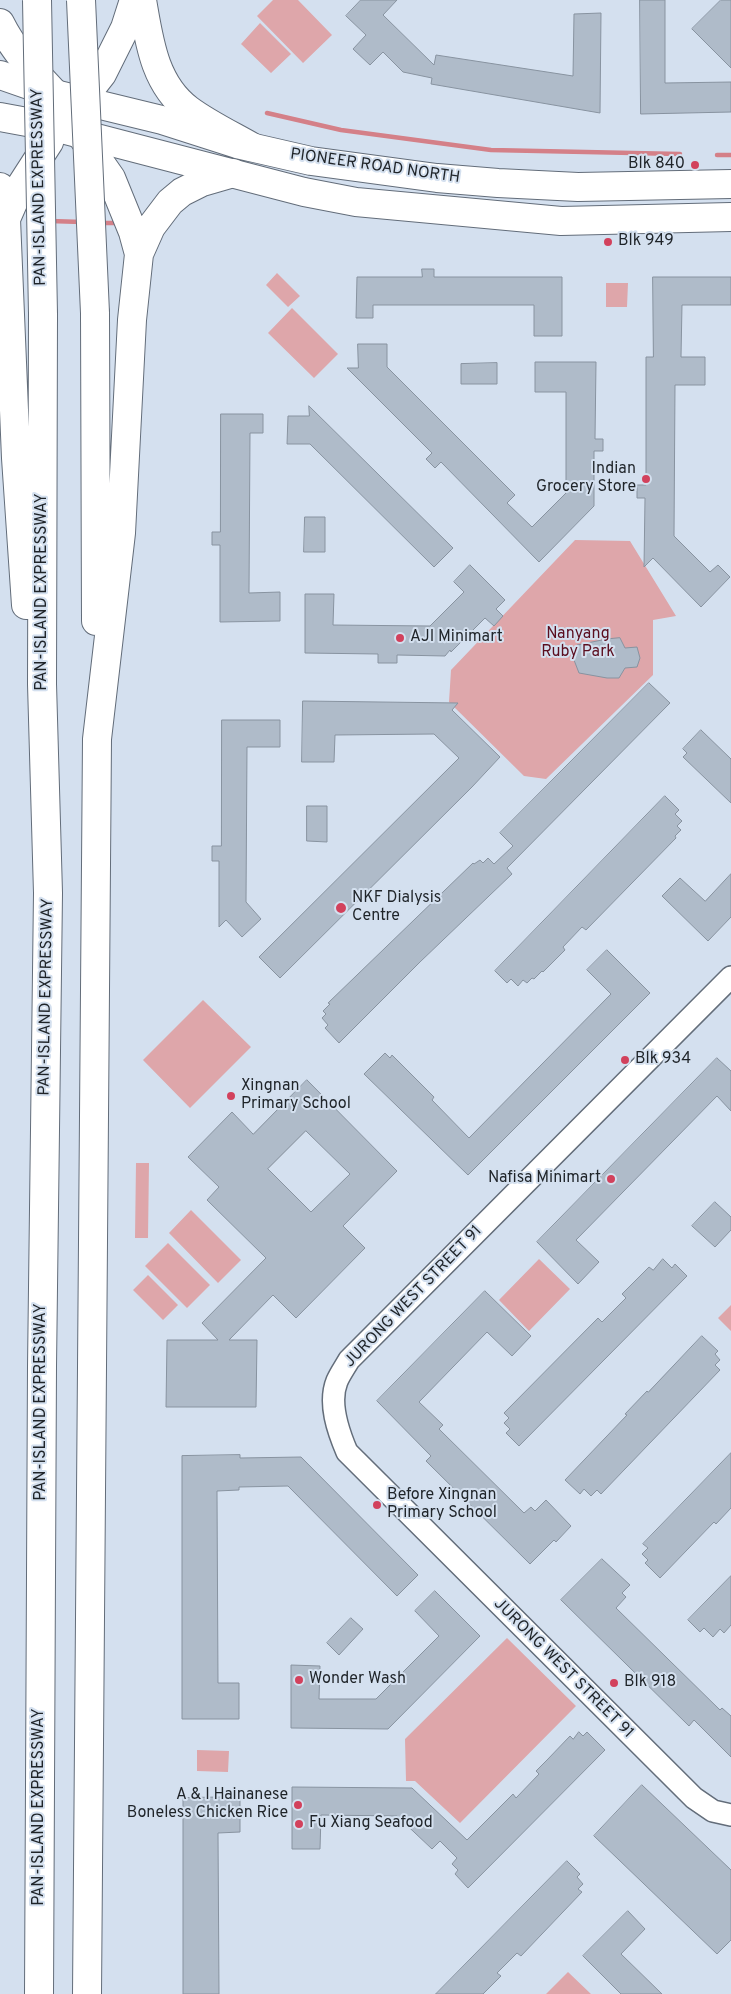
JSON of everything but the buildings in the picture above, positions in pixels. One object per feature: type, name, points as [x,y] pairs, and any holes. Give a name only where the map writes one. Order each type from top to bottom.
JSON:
[{"type":"main road","name":"PAN-ISLAND EXPRESSWAY","points":[[37,0],[43,314],[42,684],[48,903],[42,1366],[39,1994]]},
{"type":"main road","points":[[81,0],[95,313],[97,740],[89,1411],[87,1994]]},
{"type":"main road","points":[[134,0],[125,28],[102,74],[81,101],[81,135],[111,178],[133,232],[139,254]]},
{"type":"main road","points":[[142,0],[150,46],[166,85],[188,110],[252,147]]},
{"type":"main road","points":[[0,23],[15,50],[55,94],[54,127],[50,142],[20,187],[6,219]]},
{"type":"main road","name":"PIONEER ROAD NORTH","points":[[0,75],[55,94],[162,120],[252,147],[337,165],[437,178],[578,187],[731,184]]},
{"type":"main road","name":"PIONEER ROAD NORTH","points":[[0,117],[54,127],[304,192],[356,202],[561,221],[731,217]]},
{"type":"main road","points":[[97,740],[121,533],[132,320],[139,254],[151,227],[170,202],[182,192],[202,182],[233,173]]},
{"type":"main road","points":[[0,188],[6,219],[16,458],[29,664],[42,684]]},
{"type":"street","name":"JURONG WEST STREET 91","points":[[731,977],[349,1360],[336,1382],[334,1409],[338,1430],[347,1452],[694,1798],[713,1811],[731,1815]]},
{"type":"street","name":"JURONG WEST STREET 91","points":[[731,995],[358,1366],[347,1384],[344,1407],[348,1426],[357,1444],[700,1789],[718,1801],[731,1804]]},
{"type":"green space","points":[[273,0],[298,0],[332,35],[303,63],[257,16]]},
{"type":"green space","points":[[260,23],[291,54],[271,73],[241,44]]},
{"type":"green space","points":[[277,273],[300,296],[288,307],[266,285]]},
{"type":"green space","points":[[606,283],[628,283],[627,307],[606,307]]},
{"type":"green space","points":[[292,308],[338,354],[314,378],[268,333]]},
{"type":"green space","name":"Nanyang Ruby Park","points":[[575,540],[630,541],[676,616],[653,620],[653,675],[546,779],[524,776],[449,702],[451,670]]},
{"type":"green space","points":[[203,1000],[251,1047],[190,1108],[143,1060]]},
{"type":"green space","points":[[136,1163],[149,1163],[148,1238],[135,1238]]},
{"type":"green space","points":[[191,1210],[241,1260],[218,1283],[169,1233]]},
{"type":"green space","points":[[168,1243],[210,1285],[187,1308],[145,1266]]},
{"type":"green space","points":[[539,1259],[570,1289],[529,1331],[499,1300]]},
{"type":"green space","points":[[148,1275],[178,1305],[163,1320],[133,1290]]},
{"type":"green space","points":[[731,1305],[731,1331],[718,1318]]},
{"type":"green space","points":[[507,1638],[576,1706],[460,1823],[415,1781],[406,1781],[405,1739]]},
{"type":"green space","points":[[197,1750],[229,1751],[228,1772],[197,1771]]},
{"type":"green space","points":[[568,1972],[591,1994],[546,1994]]},
{"type":"waterway","points":[[267,113],[341,130],[491,150],[680,154]]},
{"type":"waterway","points":[[717,155],[731,155]]},
{"type":"waterway","points":[[50,221],[82,222]]},
{"type":"waterway","points":[[100,223],[117,223]]},
{"type":"place","name":"Blk 840","points":[[695,165]]},
{"type":"place","name":"Blk 949","points":[[608,242]]},
{"type":"place","name":"Indian Grocery Store","points":[[646,479]]},
{"type":"place","name":"AJI Minimart","points":[[400,638]]},
{"type":"place","name":"NKF Dialysis Centre","points":[[341,908]]},
{"type":"place","name":"Blk 934","points":[[625,1060]]},
{"type":"place","name":"Xingnan Primary School","points":[[231,1096]]},
{"type":"place","name":"Nafisa Minimart","points":[[611,1179]]},
{"type":"place","name":"Before Xingnan Primary School","points":[[377,1505]]},
{"type":"place","name":"Wonder Wash","points":[[299,1680]]},
{"type":"place","name":"Blk 918","points":[[614,1683]]},
{"type":"place","name":"A & I Hainanese Boneless Chicken Rice","points":[[298,1805]]},
{"type":"place","name":"Fu Xiang Seafood","points":[[299,1824]]}]
